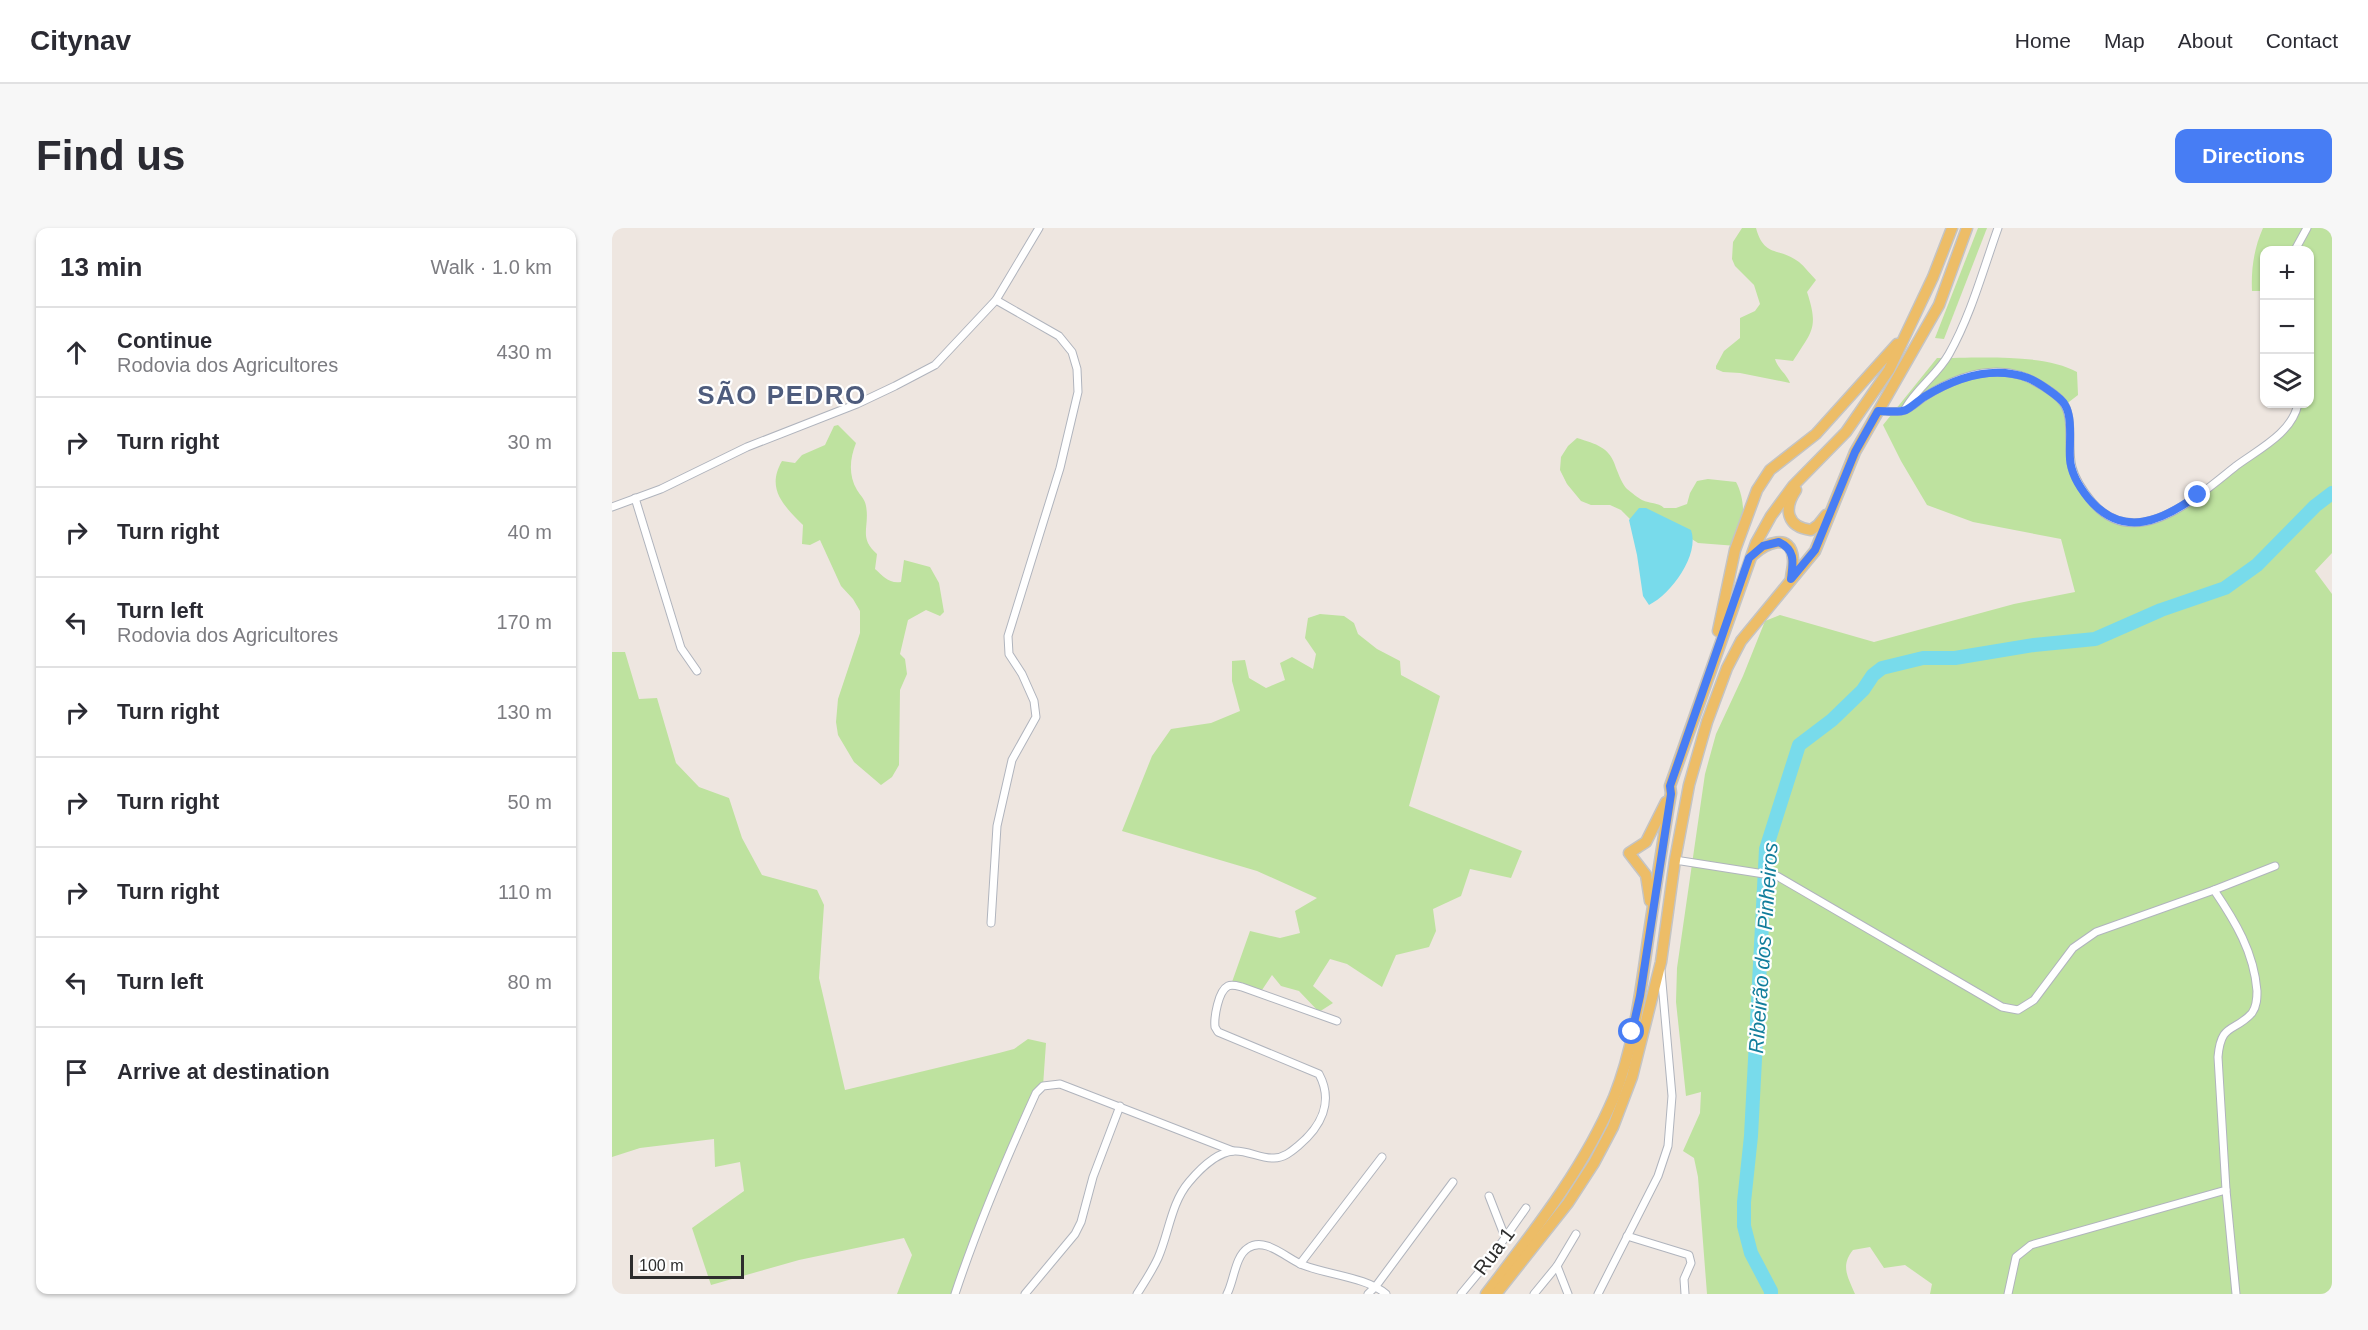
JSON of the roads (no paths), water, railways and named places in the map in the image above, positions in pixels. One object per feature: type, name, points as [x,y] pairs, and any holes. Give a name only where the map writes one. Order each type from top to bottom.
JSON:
[{"type":"main road","points":[[1709,675],[1735,550],[1757,490],[1770,471],[1794,449],[1816,434],[1894,349],[1933,277],[1952,228]]},
{"type":"main road","points":[[1496,1294],[1568,1203],[1594,1163],[1613,1127],[1632,1077],[1661,962],[1675,860],[1689,785],[1716,694],[1741,642],[1815,550],[1855,452],[1939,305],[1967,228]]},
{"type":"main road","points":[[1486,1294],[1581,1164],[1611,1103],[1630,1046],[1640,996],[1671,794],[1670,786],[1749,558],[1771,516],[1793,486],[1834,446],[1859,415],[1889,370],[1905,332]]},
{"type":"main road","points":[[1815,463],[1791,498],[1788,512],[1791,522],[1800,529],[1810,530],[1818,525],[1838,498]]},
{"type":"main road","points":[[1749,558],[1763,546],[1779,542],[1787,546],[1793,559],[1791,579]]},
{"type":"main road","points":[[1652,912],[1646,875],[1629,853],[1646,842],[1671,794]]},
{"type":"street","points":[[612,507],[661,489],[747,447],[857,404],[935,365],[996,300],[1039,228]]},
{"type":"street","points":[[1904,411],[1910,400],[1948,356],[1972,302],[1998,228]]},
{"type":"street","points":[[2297,246],[2307,228]]},
{"type":"street","points":[[992,923],[998,826],[1002,806],[1012,760],[1036,717],[1034,701],[1022,674],[1009,654],[1008,636],[1060,468],[1077,392],[1077,369],[1068,346],[1059,336],[996,300]]},
{"type":"street","points":[[1878,411],[1904,411],[1924,397],[1962,378],[1986,373],[2005,372],[2032,380],[2065,404],[2070,423],[2070,459],[2076,480],[2086,496],[2110,518],[2139,523],[2164,516],[2181,508],[2225,476],[2283,431],[2292,422],[2297,408]]},
{"type":"street","points":[[635,498],[681,648],[697,671]]},
{"type":"street","points":[[1675,860],[1777,876],[2002,1007],[2012,1010],[2024,1008],[2034,1000],[2073,948],[2096,932],[2275,866]]},
{"type":"street","points":[[2214,890],[2242,936],[2254,968],[2257,997],[2252,1013],[2228,1029],[2219,1043],[2218,1057],[2226,1190],[2236,1294]]},
{"type":"street","points":[[1599,1294],[1658,1176],[1668,1146],[1672,1096],[1661,962]]},
{"type":"street","points":[[955,1294],[974,1239],[1036,1093],[1043,1086],[1060,1084],[1234,1151],[1274,1158],[1290,1152],[1310,1137],[1319,1126],[1325,1093],[1319,1074],[1218,1032],[1214,1026],[1221,995],[1226,987],[1231,985],[1337,1021]]},
{"type":"street","points":[[1025,1294],[1075,1234],[1081,1222],[1093,1177],[1120,1106]]},
{"type":"street","points":[[1137,1294],[1158,1258],[1171,1216],[1187,1184],[1208,1164],[1221,1155],[1234,1151]]},
{"type":"street","points":[[1300,1264],[1382,1157]]},
{"type":"street","points":[[1368,1294],[1454,1182]]},
{"type":"street","points":[[2007,1294],[2016,1257],[2031,1245],[2226,1190]]},
{"type":"street","points":[[1489,1196],[1505,1238]]},
{"type":"street","name":"Rua 1","points":[[1461,1294],[1490,1260],[1526,1208]]},
{"type":"street","points":[[1537,1293],[1576,1234]]},
{"type":"street","points":[[1627,1236],[1689,1255],[1691,1261],[1684,1279],[1685,1294]]},
{"type":"street","points":[[1227,1294],[1246,1248],[1255,1245],[1265,1245],[1300,1264],[1323,1273],[1376,1286],[1386,1294]]},
{"type":"street","points":[[1557,1266],[1568,1294]]},
{"type":"water","points":[[1639,508],[1646,508],[1691,530],[1693,540],[1682,573],[1666,592],[1649,605],[1643,596],[1629,520]]},
{"type":"waterway","name":"Ribeirão dos Pinheiros","points":[[1771,1294],[1751,1253],[1744,1226],[1744,1202],[1751,1136],[1766,849],[1799,745],[1832,720],[1882,668],[1923,658],[1955,658],[2034,645],[2095,639],[2161,610],[2225,588],[2257,565],[2315,506],[2332,493]]},
{"type":"district","name":"SÃO PEDRO","points":[[782,395]]}]
